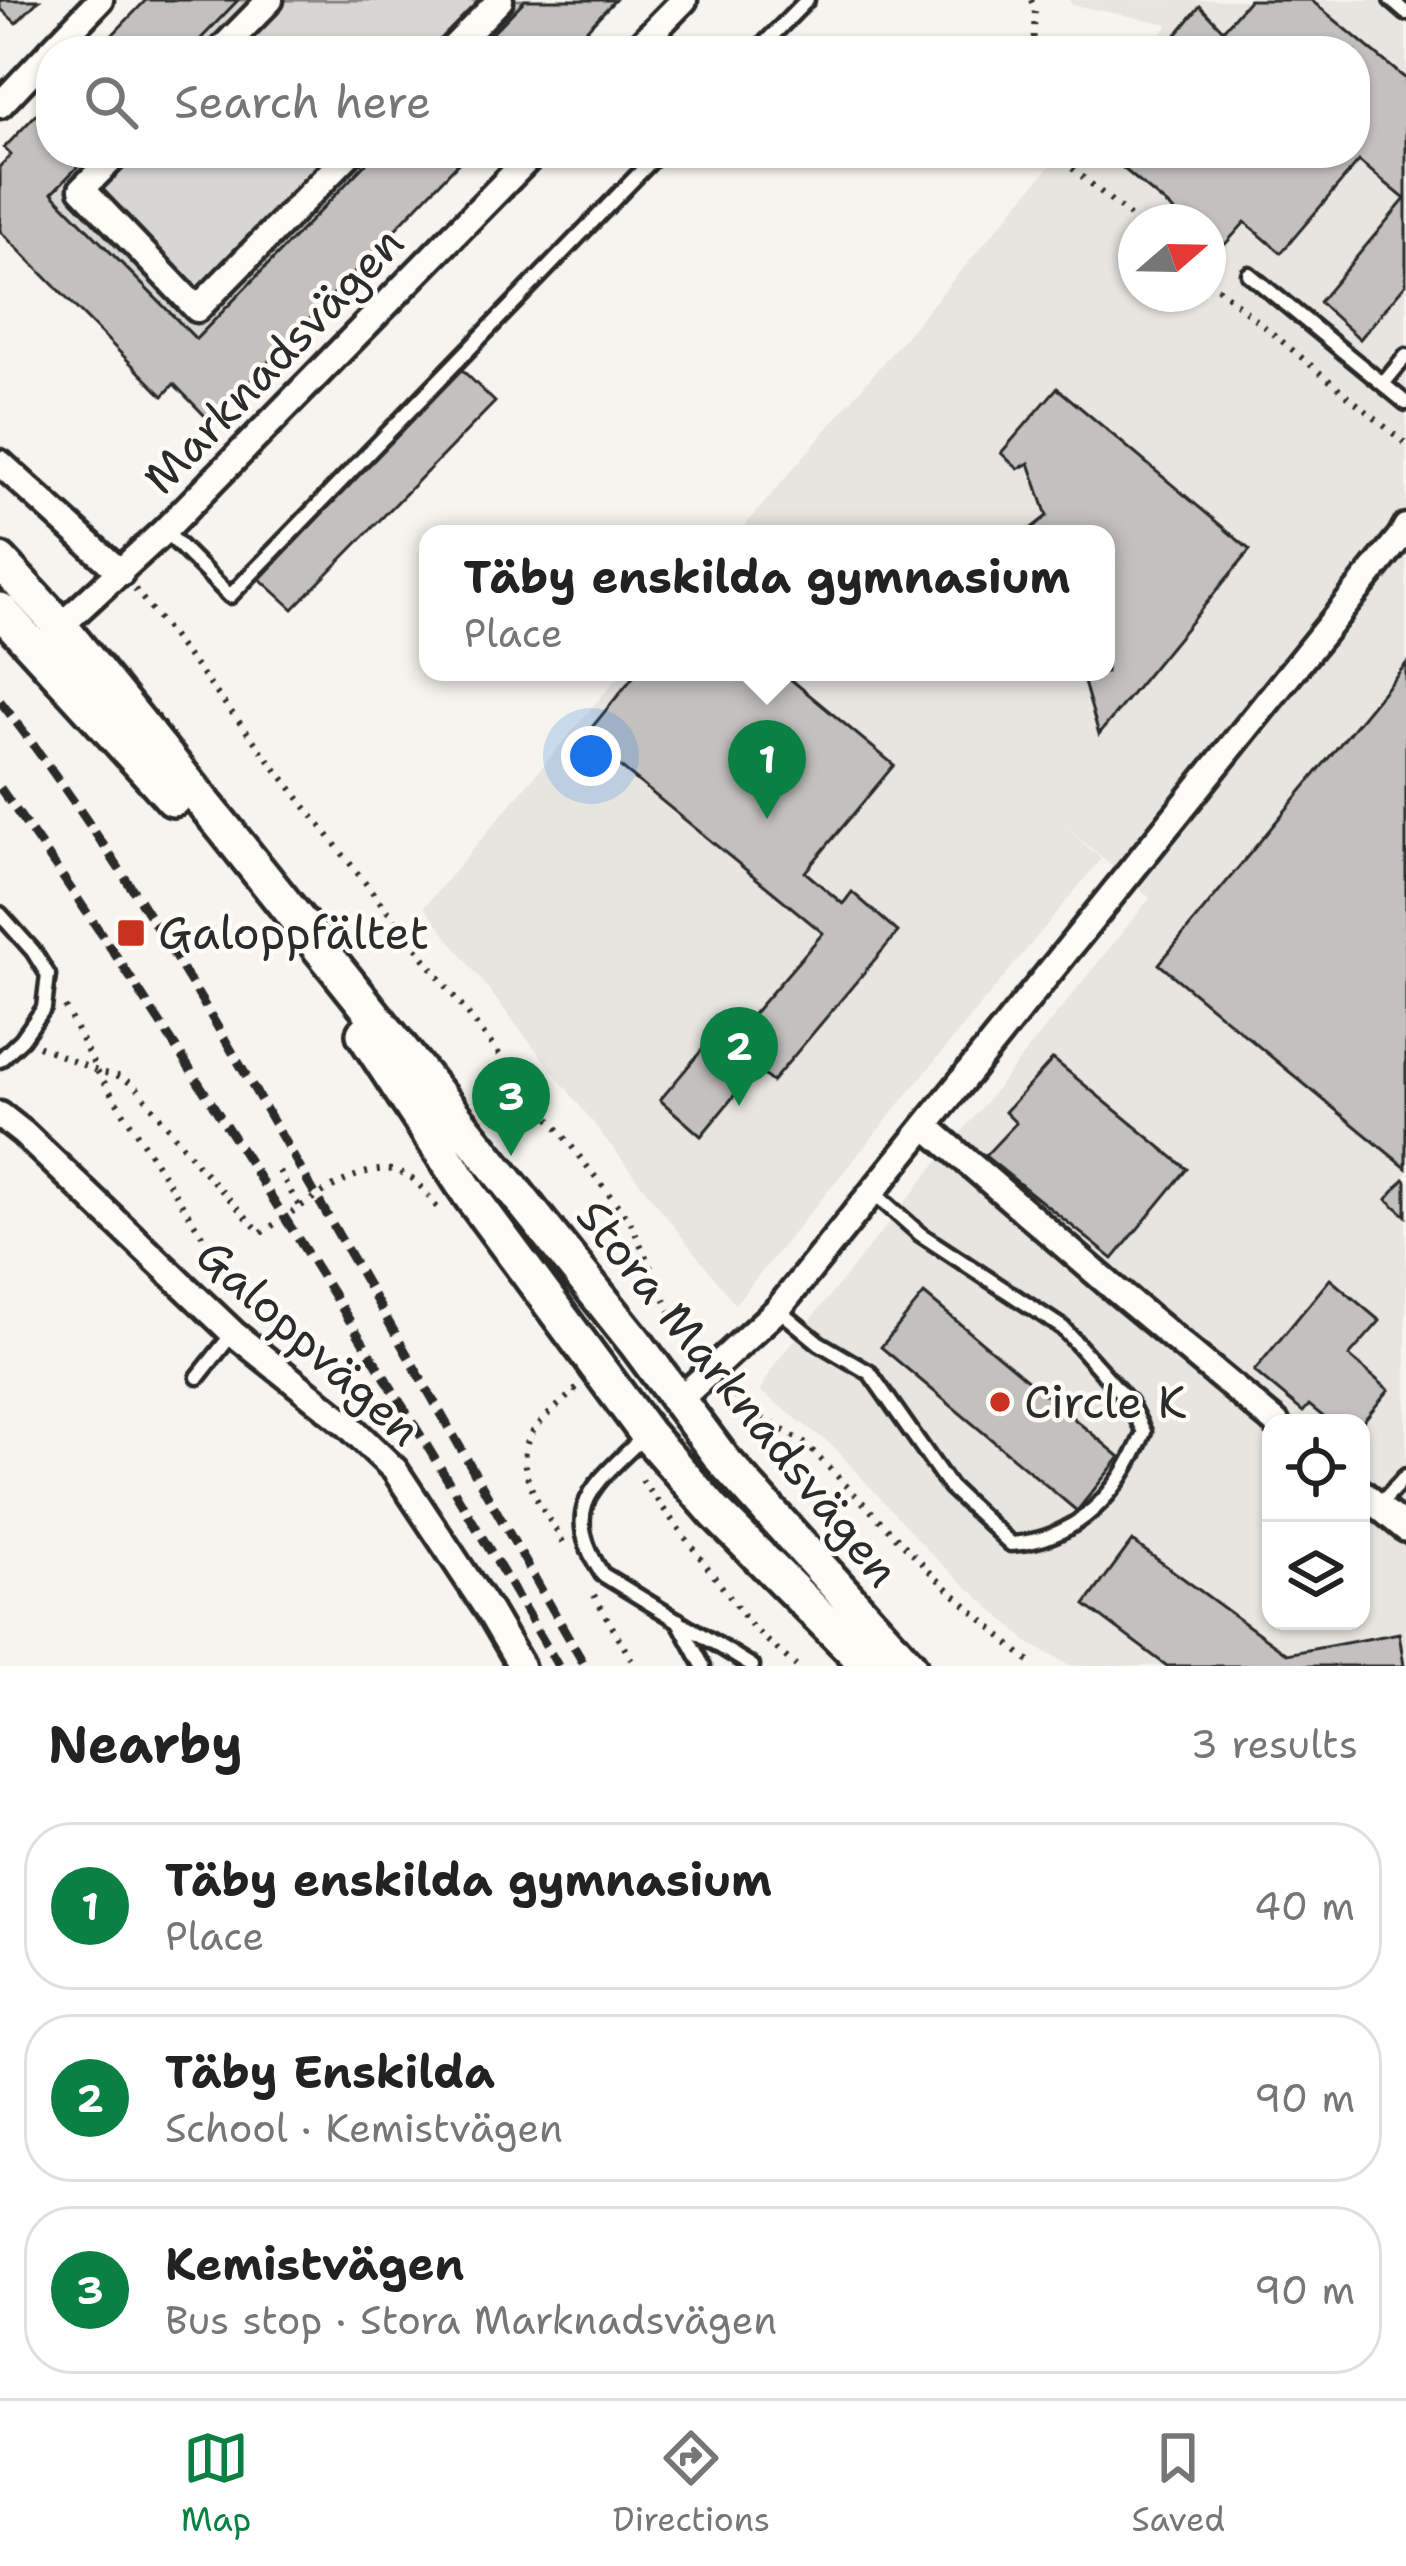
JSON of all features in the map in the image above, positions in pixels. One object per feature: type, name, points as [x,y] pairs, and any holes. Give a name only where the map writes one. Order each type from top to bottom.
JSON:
[{"type":"street","points":[[65,36],[100,0]]},
{"type":"street","points":[[235,36],[270,0]]},
{"type":"street","points":[[465,36],[500,0]]},
{"type":"street","points":[[649,36],[684,0]]},
{"type":"street","points":[[0,105],[36,67]]},
{"type":"street","points":[[103,168],[82,189],[197,308],[335,168]]},
{"type":"street","name":"Marknadsvägen","points":[[34,649],[121,573],[519,168]]},
{"type":"street","points":[[0,463],[121,573]]},
{"type":"street","points":[[646,1434],[778,1309],[1404,534]]},
{"type":"street","name":"Stora Marknadsvägen","points":[[0,561],[62,626],[722,1459],[909,1666]]},
{"type":"street","name":"Stora Marknadsvägen","points":[[0,610],[151,773],[357,1024],[586,1381],[646,1434],[715,1512],[869,1666]]},
{"type":"street","name":"Galoppvägen","points":[[0,1115],[233,1333],[349,1426],[395,1470],[521,1666]]},
{"type":"street","points":[[926,1126],[1265,1414]]},
{"type":"street","points":[[1370,1499],[1406,1529]]},
{"type":"lane","points":[[772,36],[807,0]]},
{"type":"lane","points":[[1390,0],[1406,13]]},
{"type":"lane","points":[[164,530],[230,596],[644,168]]},
{"type":"lane","points":[[1249,274],[1406,404]]},
{"type":"lane","points":[[1382,384],[1406,356]]},
{"type":"lane","points":[[0,1060],[44,1008],[48,974],[3,921]]},
{"type":"lane","points":[[778,1309],[819,1343],[870,1373],[950,1487],[1011,1544],[1037,1542],[1074,1527],[1093,1512],[1135,1454],[1144,1432],[1129,1402],[1063,1328],[920,1234],[873,1192]]},
{"type":"lane","points":[[198,1377],[233,1333]]},
{"type":"lane","points":[[646,1434],[595,1485],[584,1507],[581,1528],[587,1552],[602,1574],[752,1666]]},
{"type":"lane","points":[[1370,1499],[1406,1476]]},
{"type":"lane","points":[[677,1619],[703,1666]]},
{"type":"path","points":[[1031,0],[1034,36]]},
{"type":"path","points":[[1072,168],[1118,206]]},
{"type":"path","points":[[1226,295],[1406,444]]},
{"type":"path","points":[[121,573],[630,1221],[671,1313],[741,1405],[806,1444],[935,1577],[1034,1666]]},
{"type":"path","points":[[48,974],[97,1071],[252,1311],[233,1333]]},
{"type":"path","points":[[22,1039],[122,1077],[137,1089],[261,1233],[357,1175],[385,1170],[402,1173],[420,1186],[445,1218]]},
{"type":"path","points":[[279,1171],[300,1208]]},
{"type":"path","points":[[650,1490],[754,1628],[796,1666]]},
{"type":"shaded area","points":[[238,0],[525,0],[490,36],[203,36]]},
{"type":"shaded area","points":[[1068,0],[1406,0],[1406,1666],[1071,1666],[1030,1644],[932,1555],[834,1447],[760,1391],[775,1364],[1150,898],[1060,822],[1101,859],[735,1304],[424,907],[614,681],[1115,681],[1115,525],[746,525],[1048,168],[1370,168],[1370,36],[1159,36],[1169,24],[1073,5]]},
{"type":"shaded area","points":[[76,168],[361,168],[196,339],[52,193]]},
{"type":"building","points":[[0,0],[39,0],[16,23],[0,8]]},
{"type":"building","points":[[146,0],[238,0],[203,36],[111,36]]},
{"type":"building","points":[[525,0],[615,0],[580,36],[490,36]]},
{"type":"building","points":[[1249,0],[1311,0],[1354,36],[1175,36],[1200,6],[1223,30]]},
{"type":"building","points":[[1370,49],[1406,79],[1406,284],[1360,339],[1319,302],[1405,199],[1367,168]]},
{"type":"building","points":[[36,115],[36,168],[76,168],[52,193],[196,339],[361,168],[454,168],[211,422],[174,384],[163,396],[0,231],[0,166],[11,155],[4,148]]},
{"type":"building","points":[[1123,168],[1353,168],[1281,253],[1245,222],[1226,243],[1226,204],[1166,204]]},
{"type":"building","points":[[459,367],[495,402],[293,609],[260,579]]},
{"type":"building","points":[[1057,388],[1250,550],[1099,734],[1084,681],[1115,681],[1115,525],[1036,525],[1047,516],[1029,463],[1018,469],[1001,453]]},
{"type":"building","points":[[1406,664],[1406,1168],[1159,964]]},
{"type":"building","points":[[630,681],[793,681],[894,765],[805,872],[843,904],[852,892],[898,932],[772,1082],[756,1069],[701,1136],[660,1100],[711,1039],[723,1049],[823,933],[584,737]]},
{"type":"building","points":[[1053,1059],[1187,1169],[1113,1259],[985,1156],[1016,1123],[1005,1112]]},
{"type":"building","points":[[1406,1181],[1406,1216],[1387,1199]]},
{"type":"building","points":[[1330,1279],[1380,1321],[1349,1356],[1389,1390],[1369,1414],[1320,1414],[1309,1405],[1303,1412],[1254,1371]]},
{"type":"building","name":"Circle K","points":[[924,1294],[1120,1457],[1077,1511],[881,1347]]},
{"type":"building","points":[[1132,1541],[1287,1654],[1399,1633],[1404,1666],[1167,1666],[1085,1605]]},
{"type":"railway","points":[[0,701],[82,813],[194,988],[585,1666]]},
{"type":"railway","points":[[0,788],[129,976],[292,1230],[558,1666]]},
{"type":"place","name":"Täby enskilda gymnasium","points":[[767,819]]},
{"type":"place","name":"Galoppfältet","points":[[131,933]]},
{"type":"place","name":"Täby Enskilda","points":[[739,1106]]},
{"type":"place","name":"Kemistvägen","points":[[511,1156]]},
{"type":"place","name":"Circle K","points":[[1000,1402]]}]
